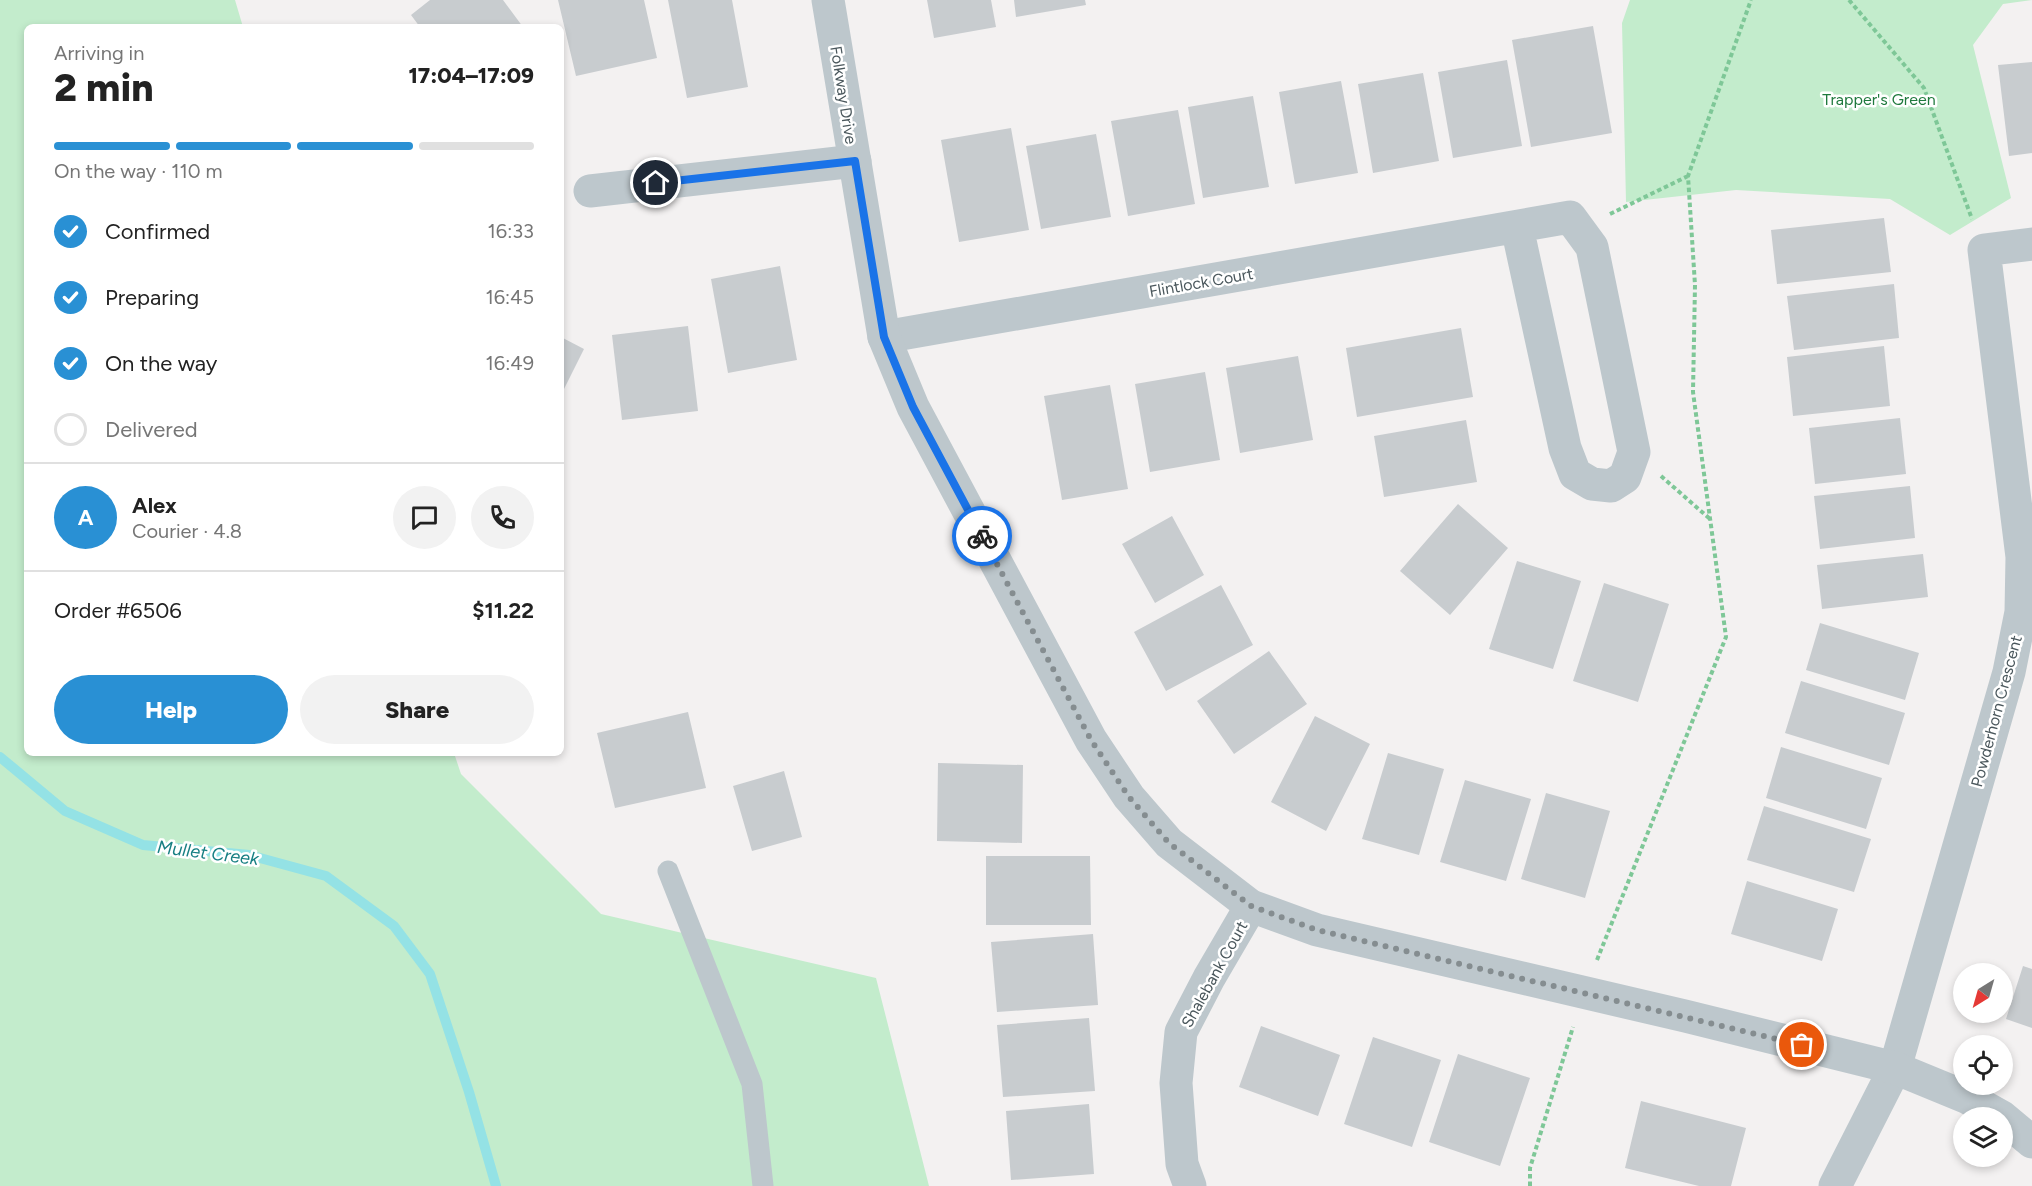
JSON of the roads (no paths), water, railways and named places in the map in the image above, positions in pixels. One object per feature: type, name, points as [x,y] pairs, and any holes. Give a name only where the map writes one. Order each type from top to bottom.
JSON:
[{"type":"street","name":"Folkway Drive","points":[[828,0],[884,337],[913,407],[1091,740],[1129,797],[1169,843],[1251,906],[1317,930],[1584,992],[1894,1068],[1968,1098],[2002,1117],[2032,1142]]},
{"type":"street","points":[[590,190],[855,161]]},
{"type":"street","name":"Flintlock Court","points":[[884,337],[1570,217],[1592,247],[1634,452],[1625,477],[1611,486],[1592,484],[1575,474],[1566,448],[1517,227]]},
{"type":"street","name":"Powderhorn Crescent","points":[[1835,1186],[1894,1068],[2009,672],[2021,612],[2022,557],[1984,250],[2032,244]]},
{"type":"street","name":"Shalebank Court","points":[[1190,1186],[1182,1164],[1176,1083],[1181,1032],[1251,906]]},
{"type":"lane","points":[[668,871],[752,1084],[763,1186]]},
{"type":"waterway","name":"Mullet Creek","points":[[0,757],[65,811],[143,845],[249,855],[326,876],[394,926],[430,974],[469,1092],[496,1186]]},
{"type":"park label","name":"Trapper's Green","points":[[1879,99]]}]
